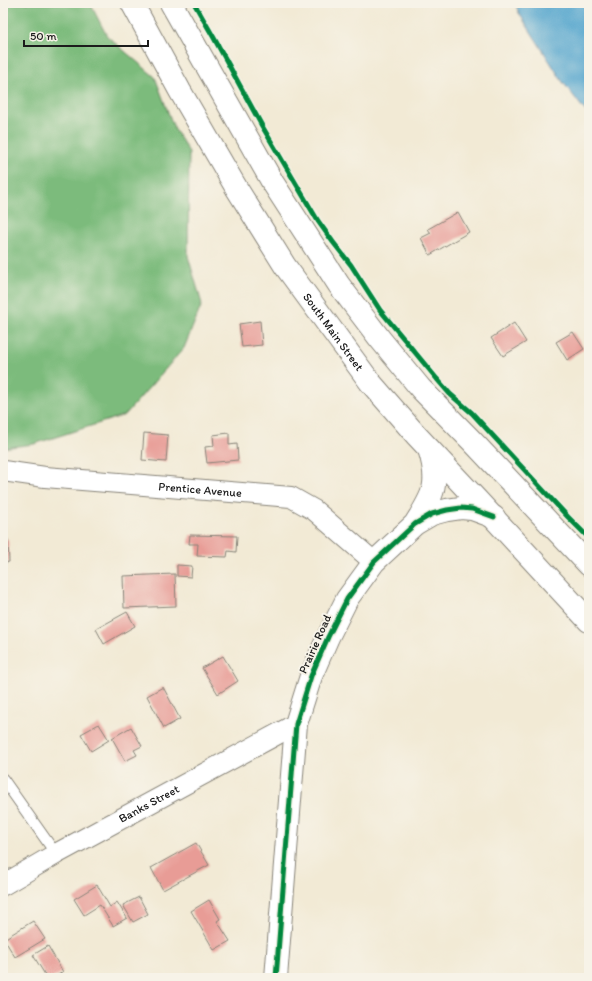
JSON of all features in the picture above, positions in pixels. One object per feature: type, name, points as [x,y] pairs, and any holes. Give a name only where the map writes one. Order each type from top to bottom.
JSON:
[{"type":"main road","name":"South Main Street","points":[[132,3],[180,91],[237,189],[285,266],[370,382],[417,436],[494,517],[589,621]]},
{"type":"main road","points":[[171,3],[273,183],[339,285],[380,339],[421,389],[589,565]]},
{"type":"main road","name":"Prairie Road","points":[[416,524],[430,500],[435,482],[433,462],[429,449]]},
{"type":"main road","name":"Prairie Road","points":[[276,978],[296,724],[311,676],[328,637],[347,599],[374,562],[416,524],[432,514],[461,508],[472,509],[494,517]]},
{"type":"street","name":"Prentice Avenue","points":[[3,471],[45,478],[291,497],[314,510],[374,562]]},
{"type":"street","name":"Banks Street","points":[[3,885],[56,854],[296,724]]},
{"type":"lane","points":[[3,779],[56,854]]},
{"type":"green space","points":[[3,3],[90,3],[107,36],[155,77],[174,128],[189,152],[188,256],[202,304],[184,348],[125,415],[34,444],[3,448]]},
{"type":"water","points":[[515,3],[589,3],[589,116],[562,81],[519,13]]},
{"type":"building","points":[[458,212],[469,232],[430,255],[421,238],[431,233],[428,229]]},
{"type":"building","points":[[260,321],[262,345],[242,347],[239,324]]},
{"type":"building","points":[[514,323],[526,342],[503,356],[491,338]]},
{"type":"building","points":[[573,332],[584,349],[567,360],[556,342]]},
{"type":"building","points":[[144,433],[168,435],[166,462],[142,460]]},
{"type":"building","points":[[229,433],[229,445],[237,444],[238,460],[207,463],[205,447],[214,446],[213,435]]},
{"type":"building","points":[[190,535],[237,536],[236,552],[228,551],[227,557],[197,556],[198,544],[189,544]]},
{"type":"building","points":[[3,539],[8,539],[9,562],[3,563]]},
{"type":"building","points":[[177,565],[192,566],[191,577],[177,576]]},
{"type":"building","points":[[175,574],[176,606],[124,608],[123,576]]},
{"type":"building","points":[[127,612],[135,626],[104,644],[96,629]]},
{"type":"building","points":[[223,656],[238,681],[218,694],[202,668]]},
{"type":"building","points":[[163,687],[180,719],[164,728],[147,696]]},
{"type":"building","points":[[99,724],[109,740],[91,751],[81,734]]},
{"type":"building","points":[[131,727],[142,746],[134,750],[137,755],[125,761],[112,738]]},
{"type":"building","points":[[196,843],[209,865],[163,890],[151,868]]},
{"type":"building","points":[[97,885],[110,907],[117,902],[127,918],[113,926],[100,905],[84,915],[74,899]]},
{"type":"building","points":[[139,897],[148,914],[133,922],[123,905]]},
{"type":"building","points":[[209,900],[220,919],[217,921],[230,941],[214,950],[191,911]]},
{"type":"building","points":[[33,921],[45,939],[15,957],[4,939]]},
{"type":"building","points":[[48,946],[63,972],[53,978],[47,978],[33,955]]},
{"type":"cycle path","points":[[194,3],[262,126],[318,221],[351,265],[380,310],[450,394],[472,413],[589,538]]},
{"type":"cycle path","points":[[276,978],[296,724],[311,676],[328,637],[347,599],[374,562],[415,524],[432,514],[461,508],[472,509],[494,517]]}]
